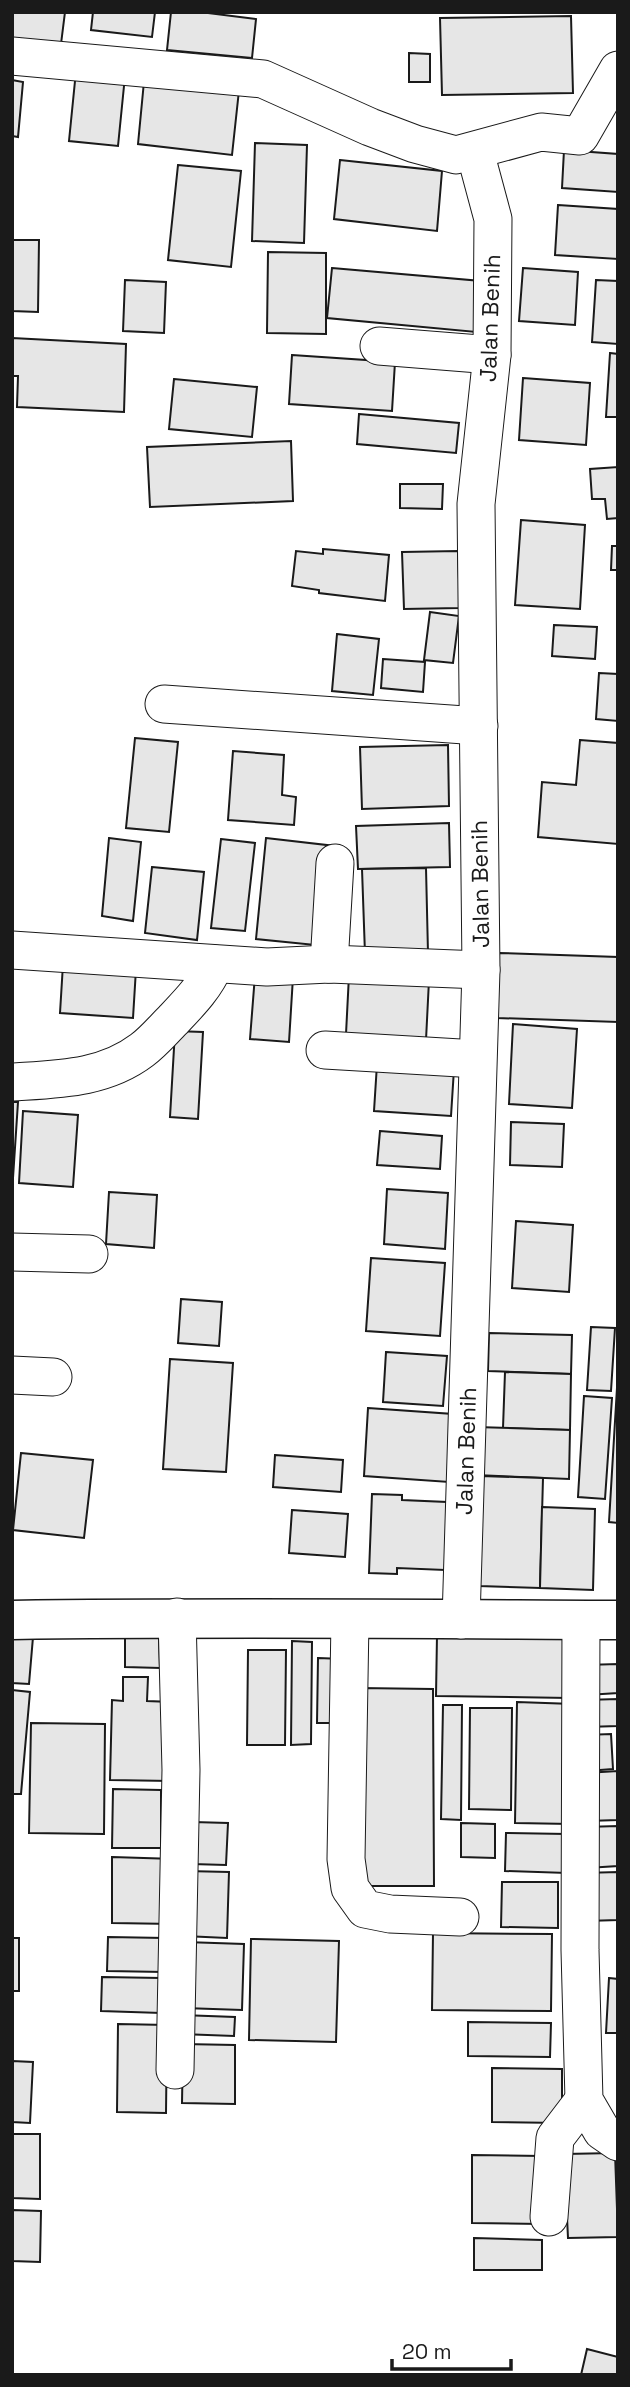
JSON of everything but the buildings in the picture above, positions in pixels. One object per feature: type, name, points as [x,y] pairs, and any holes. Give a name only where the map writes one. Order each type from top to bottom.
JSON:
[{"type":"street","points":[[12,56],[263,79],[370,127],[415,144],[456,155],[541,132],[580,136],[601,130],[618,70]]},
{"type":"street","name":"Jalan Benih","points":[[461,1620],[481,970],[476,504],[492,355],[493,219],[475,152]]},
{"type":"street","points":[[379,346],[492,355]]},
{"type":"street","points":[[164,704],[479,726]]},
{"type":"street","points":[[329,964],[335,863]]},
{"type":"street","points":[[12,950],[267,967],[329,964],[481,970]]},
{"type":"street","points":[[12,1082],[69,1079],[107,1070],[142,1050],[197,995],[215,964]]},
{"type":"street","points":[[326,1050],[477,1059]]},
{"type":"street","points":[[12,1252],[89,1254]]},
{"type":"street","points":[[12,1375],[53,1377]]},
{"type":"street","points":[[175,2070],[181,1770],[177,1617]]},
{"type":"street","points":[[12,1620],[177,1617],[599,1620],[580,1950],[584,2100],[601,2130],[618,2142]]},
{"type":"street","points":[[351,1620],[346,1859],[350,1888],[365,1909],[390,1914],[460,1917]]},
{"type":"street","points":[[549,2217],[555,2138],[584,2100]]}]
